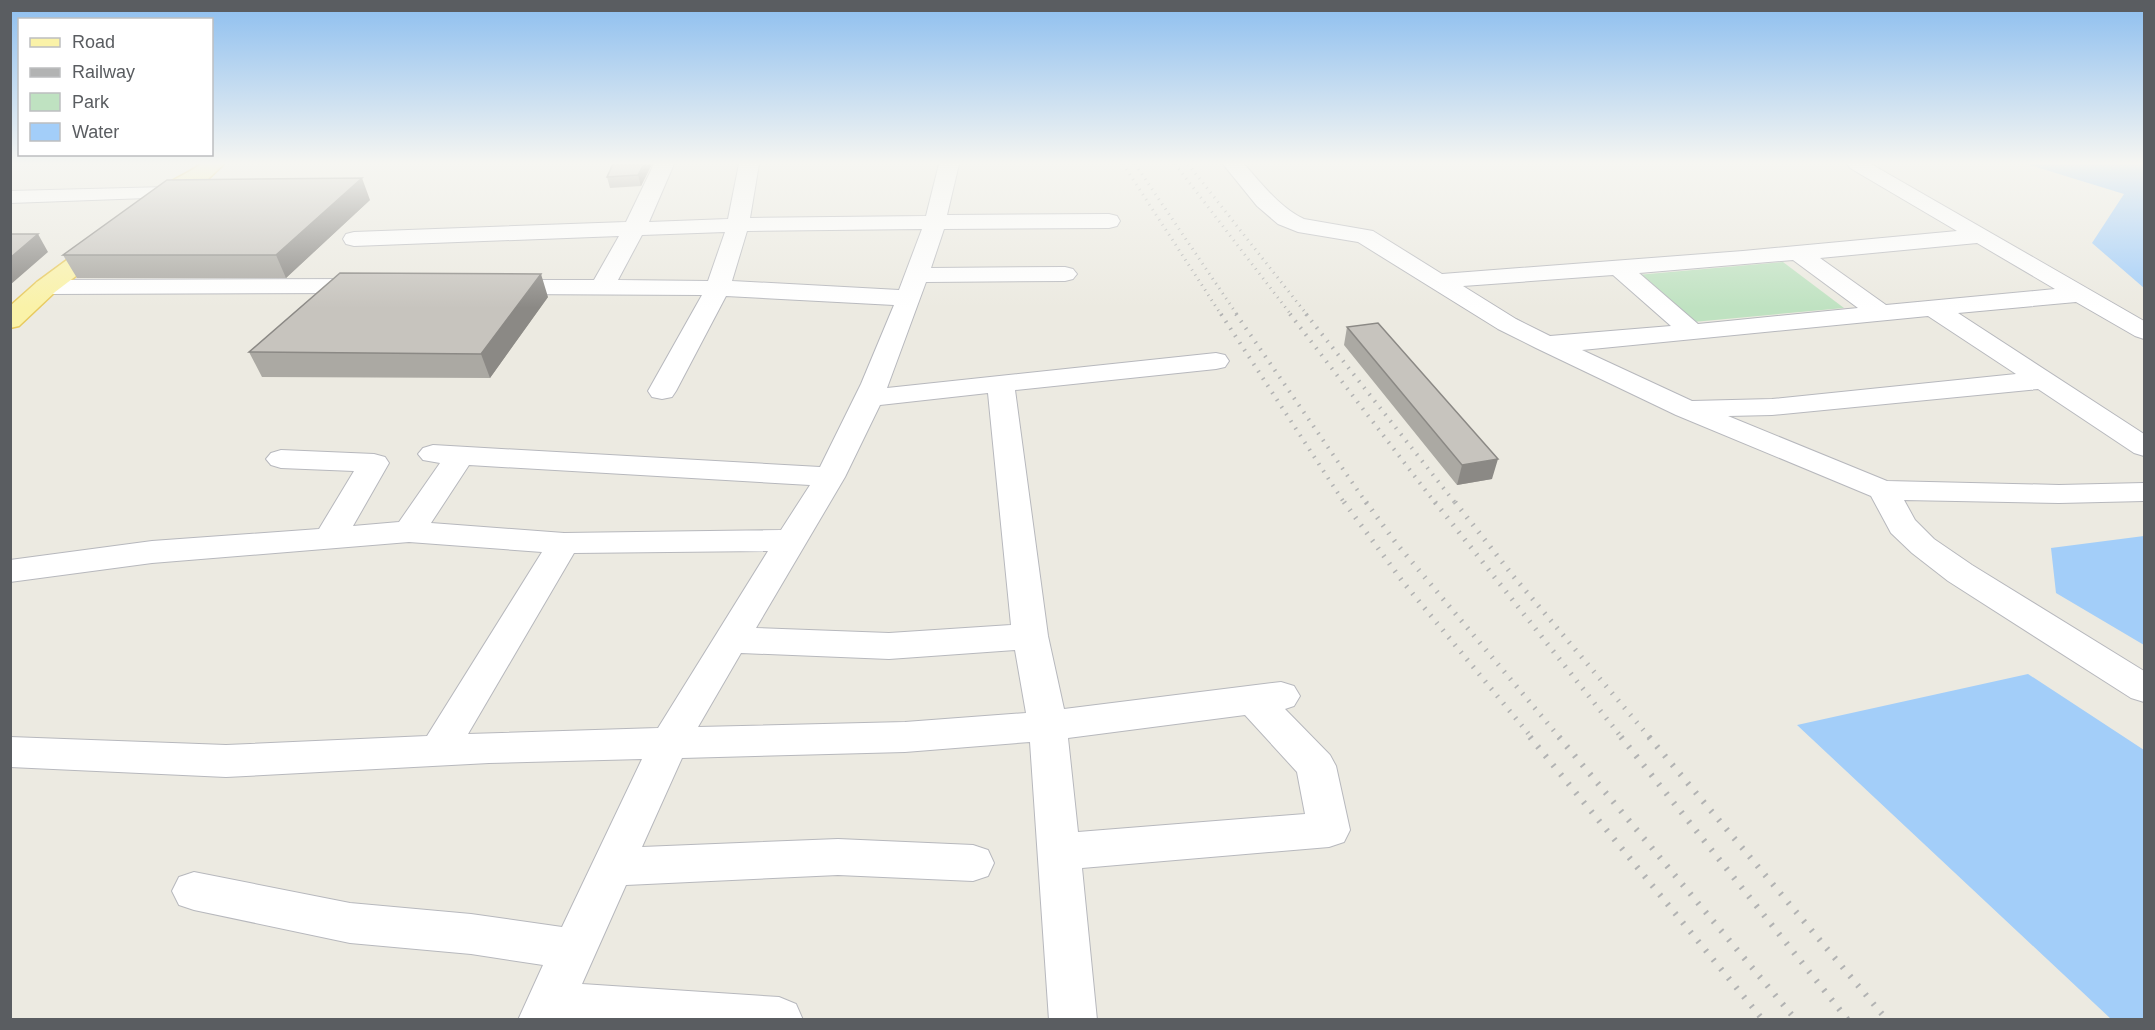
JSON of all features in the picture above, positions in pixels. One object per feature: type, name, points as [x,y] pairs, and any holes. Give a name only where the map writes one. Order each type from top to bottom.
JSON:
[{"type":"main road","points":[[13,315],[144,212]]},
{"type":"street","points":[[602,287],[642,212]]},
{"type":"street","points":[[662,391],[718,288],[740,212]]},
{"type":"street","points":[[779,1020],[545,1012],[572,949],[669,743],[830,477],[868,398],[913,286],[938,212]]},
{"type":"street","points":[[1279,212],[1299,225],[1365,236],[1507,324],[1545,343],[1686,409],[1883,490],[2059,494],[2145,492]]},
{"type":"street","points":[[1938,212],[2145,331]]},
{"type":"street","points":[[354,239],[738,225],[1109,221]]},
{"type":"street","points":[[1438,281],[1619,268],[1978,236]]},
{"type":"street","points":[[1798,253],[1882,314]]},
{"type":"street","points":[[1619,268],[1692,332]]},
{"type":"street","points":[[485,287],[913,286],[1065,274]]},
{"type":"street","points":[[46,287],[392,286]]},
{"type":"street","points":[[1545,343],[1579,343],[2080,294]]},
{"type":"street","points":[[1934,309],[2145,447]]},
{"type":"street","points":[[868,398],[1216,361]]},
{"type":"street","points":[[1686,409],[1772,407],[2043,380]]},
{"type":"street","points":[[1001,385],[1030,636],[1048,726],[1072,1020]]},
{"type":"street","points":[[409,532],[447,455],[830,477]]},
{"type":"street","points":[[281,459],[374,463],[329,538]]},
{"type":"street","points":[[1883,490],[1902,526],[1923,546],[1960,573],[2145,688]]},
{"type":"street","points":[[10,571],[152,552],[409,532],[564,543],[791,540]]},
{"type":"street","points":[[438,751],[564,543]]},
{"type":"street","points":[[732,640],[889,646],[1030,636]]},
{"type":"street","points":[[10,752],[226,761],[438,751],[905,736],[1048,726],[1267,698],[1316,766],[1329,830],[1059,852]]},
{"type":"street","points":[[611,867],[838,857],[973,863]]},
{"type":"street","points":[[194,891],[350,923],[471,934],[572,949]]},
{"type":"green space","points":[[1783,262],[1844,308],[1693,322],[1637,275]]},
{"type":"water","points":[[2112,212],[2144,212],[2144,288],[2092,243]]},
{"type":"water","points":[[2144,536],[2144,645],[2056,593],[2051,548]]},
{"type":"water","points":[[2028,674],[2144,750],[2144,1019],[2111,1019],[1797,725]]},
{"type":"building","points":[[123,212],[324,212],[276,255],[63,255]]},
{"type":"building","points":[[10,234],[38,234],[10,258]]},
{"type":"building","points":[[340,273],[541,274],[481,354],[249,352]]},
{"type":"building","points":[[1378,323],[1498,459],[1462,465],[1347,327]]},
{"type":"railway","points":[[1154,212],[1222,316]]},
{"type":"railway","points":[[1168,212],[1238,316]]},
{"type":"railway","points":[[1212,212],[1292,316]]},
{"type":"railway","points":[[1226,212],[1308,316]]},
{"type":"railway","points":[[1221,314],[1345,504]]},
{"type":"railway","points":[[1236,314],[1367,504]]},
{"type":"railway","points":[[1290,314],[1436,504]]},
{"type":"railway","points":[[1306,314],[1456,504]]},
{"type":"railway","points":[[1344,502],[1403,582],[1532,738]]},
{"type":"railway","points":[[1366,502],[1396,543],[1560,738]]},
{"type":"railway","points":[[1435,502],[1622,738]]},
{"type":"railway","points":[[1455,502],[1514,577],[1650,738]]},
{"type":"railway","points":[[1530,737],[1763,1020]]},
{"type":"railway","points":[[1559,737],[1796,1020]]},
{"type":"railway","points":[[1621,737],[1848,1020]]},
{"type":"railway","points":[[1649,737],[1887,1020]]}]
